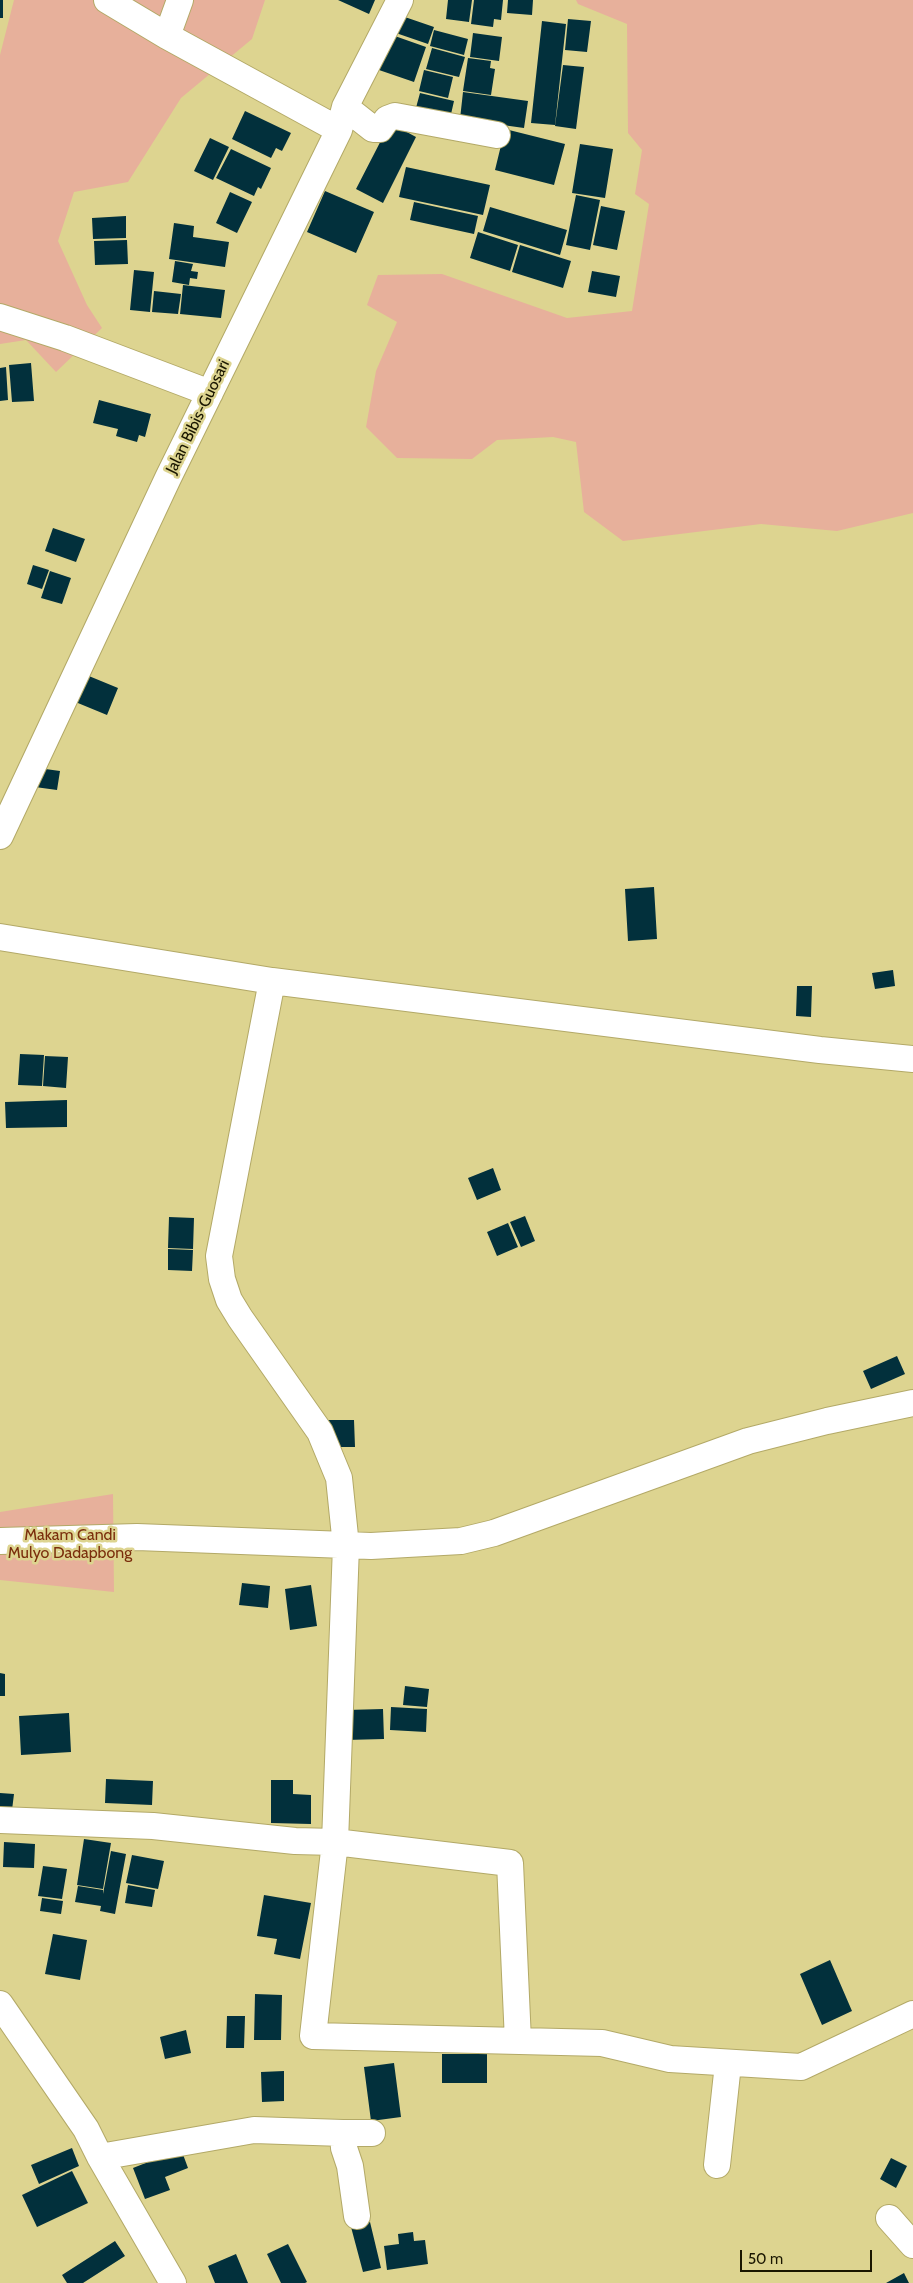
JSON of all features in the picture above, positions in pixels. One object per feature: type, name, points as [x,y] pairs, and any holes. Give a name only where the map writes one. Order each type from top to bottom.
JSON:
[{"type":"street","points":[[107,0],[167,36],[342,118],[373,129],[380,129],[387,119],[394,116],[497,135]]},
{"type":"street","points":[[167,36],[180,0]]},
{"type":"street","name":"Jalan Bibis-Guosari","points":[[0,836],[210,393],[400,0]]},
{"type":"street","points":[[0,317],[65,338],[210,393]]},
{"type":"street","points":[[0,937],[272,981],[820,1050],[913,1059]]},
{"type":"street","points":[[272,981],[219,1256],[222,1279],[230,1300],[240,1318],[324,1439],[339,1478],[346,1546],[335,1842],[313,2036],[602,2043],[670,2059],[801,2067],[913,2014]]},
{"type":"street","points":[[0,1541],[137,1538],[346,1546],[411,1545],[460,1541],[494,1533],[748,1441],[827,1421],[913,1403]]},
{"type":"street","points":[[0,1820],[153,1826],[295,1841],[335,1842],[510,1863],[518,2041]]},
{"type":"street","points":[[0,2004],[86,2130],[174,2283]]},
{"type":"street","points":[[718,2165],[728,2064]]},
{"type":"street","points":[[100,2157],[254,2130],[372,2133]]},
{"type":"street","points":[[343,2133],[344,2148],[350,2166],[358,2216]]},
{"type":"street","points":[[889,2218],[913,2245]]},
{"type":"green space","points":[[14,0],[265,0],[252,39],[181,98],[128,182],[74,192],[58,241],[87,305],[102,328],[56,372],[26,340],[0,344],[0,55]]},
{"type":"green space","points":[[576,0],[913,0],[913,513],[837,531],[761,524],[623,541],[584,512],[576,442],[553,437],[497,440],[472,459],[397,458],[366,427],[376,371],[397,322],[367,305],[378,275],[442,274],[567,318],[632,311],[649,204],[635,194],[642,150],[628,133],[627,24],[578,4]]},
{"type":"green space","name":"Makam Candi Mulyo Dadapbong","points":[[113,1494],[114,1592],[0,1580],[0,1512]]},
{"type":"building","points":[[0,0],[3,0],[3,18],[0,18]]},
{"type":"building","points":[[338,0],[375,0],[369,14]]},
{"type":"building","points":[[448,0],[472,0],[469,22],[446,19]]},
{"type":"building","points":[[474,0],[503,0],[501,20],[494,19],[493,27],[471,24]]},
{"type":"building","points":[[508,0],[533,0],[532,15],[507,13]]},
{"type":"building","points":[[399,15],[434,27],[428,44],[393,32]]},
{"type":"building","points":[[568,19],[591,21],[587,52],[565,50]]},
{"type":"building","points":[[542,21],[566,24],[555,125],[531,123]]},
{"type":"building","points":[[434,30],[468,39],[464,55],[430,46]]},
{"type":"building","points":[[473,33],[502,37],[499,61],[470,57]]},
{"type":"building","points":[[392,35],[426,47],[414,82],[379,70]]},
{"type":"building","points":[[432,48],[465,57],[459,77],[426,69]]},
{"type":"building","points":[[468,58],[491,61],[490,68],[495,69],[491,95],[463,91]]},
{"type":"building","points":[[563,65],[584,67],[576,129],[555,126]]},
{"type":"building","points":[[424,70],[453,77],[448,98],[419,91]]},
{"type":"building","points":[[463,92],[528,101],[524,128],[460,119]]},
{"type":"building","points":[[420,93],[454,101],[449,123],[414,115]]},
{"type":"building","points":[[245,111],[291,133],[282,151],[276,148],[271,158],[232,139]]},
{"type":"building","points":[[390,123],[416,137],[383,203],[356,189]]},
{"type":"building","points":[[505,129],[565,144],[554,185],[495,170]]},
{"type":"building","points":[[210,138],[229,147],[213,180],[194,171]]},
{"type":"building","points":[[580,144],[613,149],[605,198],[572,193]]},
{"type":"building","points":[[231,149],[271,168],[261,189],[258,187],[254,196],[216,178]]},
{"type":"building","points":[[406,167],[490,185],[483,215],[399,197]]},
{"type":"building","points":[[325,191],[374,212],[356,253],[307,232]]},
{"type":"building","points":[[230,192],[252,202],[237,233],[216,223]]},
{"type":"building","points":[[576,195],[600,200],[590,250],[566,245]]},
{"type":"building","points":[[414,202],[478,216],[474,234],[410,220]]},
{"type":"building","points":[[601,206],[625,211],[617,250],[593,245]]},
{"type":"building","points":[[490,207],[567,230],[560,255],[483,231]]},
{"type":"building","points":[[126,216],[126,238],[93,239],[92,218]]},
{"type":"building","points":[[174,223],[194,226],[193,237],[229,242],[225,267],[169,259]]},
{"type":"building","points":[[478,232],[518,245],[510,271],[470,258]]},
{"type":"building","points":[[127,240],[128,264],[95,265],[94,241]]},
{"type":"building","points":[[520,245],[571,261],[563,288],[512,272]]},
{"type":"building","points":[[175,261],[193,264],[191,271],[198,272],[197,279],[190,278],[189,285],[172,282]]},
{"type":"building","points":[[134,270],[154,272],[150,312],[130,310]]},
{"type":"building","points":[[592,271],[620,276],[616,297],[588,292]]},
{"type":"building","points":[[183,285],[225,290],[221,318],[180,314]]},
{"type":"building","points":[[154,291],[181,294],[178,314],[152,312]]},
{"type":"building","points":[[31,363],[34,401],[12,402],[9,365]]},
{"type":"building","points":[[6,367],[8,400],[0,401],[0,368]]},
{"type":"building","points":[[99,400],[151,414],[145,437],[139,435],[137,442],[116,436],[118,429],[93,423]]},
{"type":"building","points":[[53,528],[85,539],[76,562],[45,551]]},
{"type":"building","points":[[33,565],[49,570],[42,589],[27,584]]},
{"type":"building","points":[[50,571],[71,578],[62,604],[41,598]]},
{"type":"building","points":[[84,674],[118,688],[107,715],[73,701]]},
{"type":"building","points":[[38,768],[60,771],[57,790],[35,787]]},
{"type":"building","points":[[654,887],[657,939],[628,941],[625,889]]},
{"type":"building","points":[[893,970],[895,986],[875,989],[872,973]]},
{"type":"building","points":[[797,986],[812,986],[811,1017],[796,1016]]},
{"type":"building","points":[[20,1054],[44,1055],[42,1086],[18,1085]]},
{"type":"building","points":[[45,1056],[68,1057],[66,1088],[43,1086]]},
{"type":"building","points":[[67,1100],[67,1127],[6,1128],[5,1102]]},
{"type":"building","points":[[493,1168],[501,1190],[477,1200],[468,1178]]},
{"type":"building","points":[[525,1216],[535,1241],[521,1247],[510,1222]]},
{"type":"building","points":[[169,1217],[194,1218],[193,1249],[168,1248]]},
{"type":"building","points":[[508,1223],[518,1247],[497,1256],[487,1232]]},
{"type":"building","points":[[168,1249],[193,1250],[192,1271],[168,1270]]},
{"type":"building","points":[[897,1356],[905,1374],[871,1389],[863,1371]]},
{"type":"building","points":[[328,1420],[354,1420],[355,1447],[329,1447]]},
{"type":"building","points":[[242,1583],[270,1586],[268,1608],[239,1605]]},
{"type":"building","points":[[311,1585],[317,1626],[290,1630],[285,1589]]},
{"type":"building","points":[[0,1673],[5,1674],[5,1696],[0,1696]]},
{"type":"building","points":[[405,1686],[429,1689],[427,1707],[403,1705]]},
{"type":"building","points":[[391,1707],[427,1709],[426,1732],[390,1730]]},
{"type":"building","points":[[383,1709],[384,1739],[346,1740],[346,1710]]},
{"type":"building","points":[[69,1713],[71,1752],[21,1755],[19,1716]]},
{"type":"building","points":[[106,1779],[153,1781],[152,1805],[105,1803]]},
{"type":"building","points":[[271,1780],[293,1780],[293,1794],[311,1795],[311,1824],[271,1823]]},
{"type":"building","points":[[0,1793],[14,1794],[12,1810],[0,1809]]},
{"type":"building","points":[[84,1839],[111,1843],[103,1889],[77,1885]]},
{"type":"building","points":[[4,1842],[35,1844],[34,1868],[3,1867]]},
{"type":"building","points":[[111,1851],[126,1854],[115,1914],[100,1911],[101,1906],[75,1902],[78,1886],[103,1890],[103,1894]]},
{"type":"building","points":[[132,1855],[164,1861],[158,1889],[126,1883]]},
{"type":"building","points":[[43,1866],[67,1869],[62,1899],[38,1896]]},
{"type":"building","points":[[128,1885],[155,1890],[152,1907],[125,1903]]},
{"type":"building","points":[[264,1895],[311,1903],[300,1959],[274,1954],[277,1939],[257,1936]]},
{"type":"building","points":[[42,1898],[63,1901],[61,1914],[40,1911]]},
{"type":"building","points":[[53,1934],[87,1940],[80,1980],[45,1974]]},
{"type":"building","points":[[830,1960],[852,2011],[822,2025],[800,1974]]},
{"type":"building","points":[[255,1994],[282,1995],[281,2040],[254,2040]]},
{"type":"building","points":[[227,2016],[245,2016],[244,2048],[226,2048]]},
{"type":"building","points":[[186,2030],[191,2053],[165,2059],[160,2037]]},
{"type":"building","points":[[442,2054],[487,2054],[487,2083],[442,2083]]},
{"type":"building","points":[[394,2063],[401,2117],[371,2121],[364,2067]]},
{"type":"building","points":[[284,2071],[284,2101],[262,2102],[261,2072]]},
{"type":"building","points":[[72,2148],[79,2166],[39,2184],[31,2165]]},
{"type":"building","points":[[181,2149],[188,2168],[165,2177],[170,2190],[145,2199],[133,2168]]},
{"type":"building","points":[[891,2158],[907,2166],[896,2188],[880,2179]]},
{"type":"building","points":[[72,2171],[88,2203],[37,2227],[22,2195]]},
{"type":"building","points":[[370,2222],[381,2268],[363,2272],[351,2227]]},
{"type":"building","points":[[413,2232],[414,2241],[425,2240],[428,2264],[387,2270],[384,2246],[399,2244],[398,2234]]},
{"type":"building","points":[[115,2241],[125,2256],[83,2283],[67,2283],[62,2275]]},
{"type":"building","points":[[288,2244],[307,2282],[305,2283],[281,2283],[267,2254]]},
{"type":"building","points":[[236,2254],[248,2283],[215,2283],[208,2266]]},
{"type":"building","points":[[904,2273],[909,2283],[886,2283]]}]
